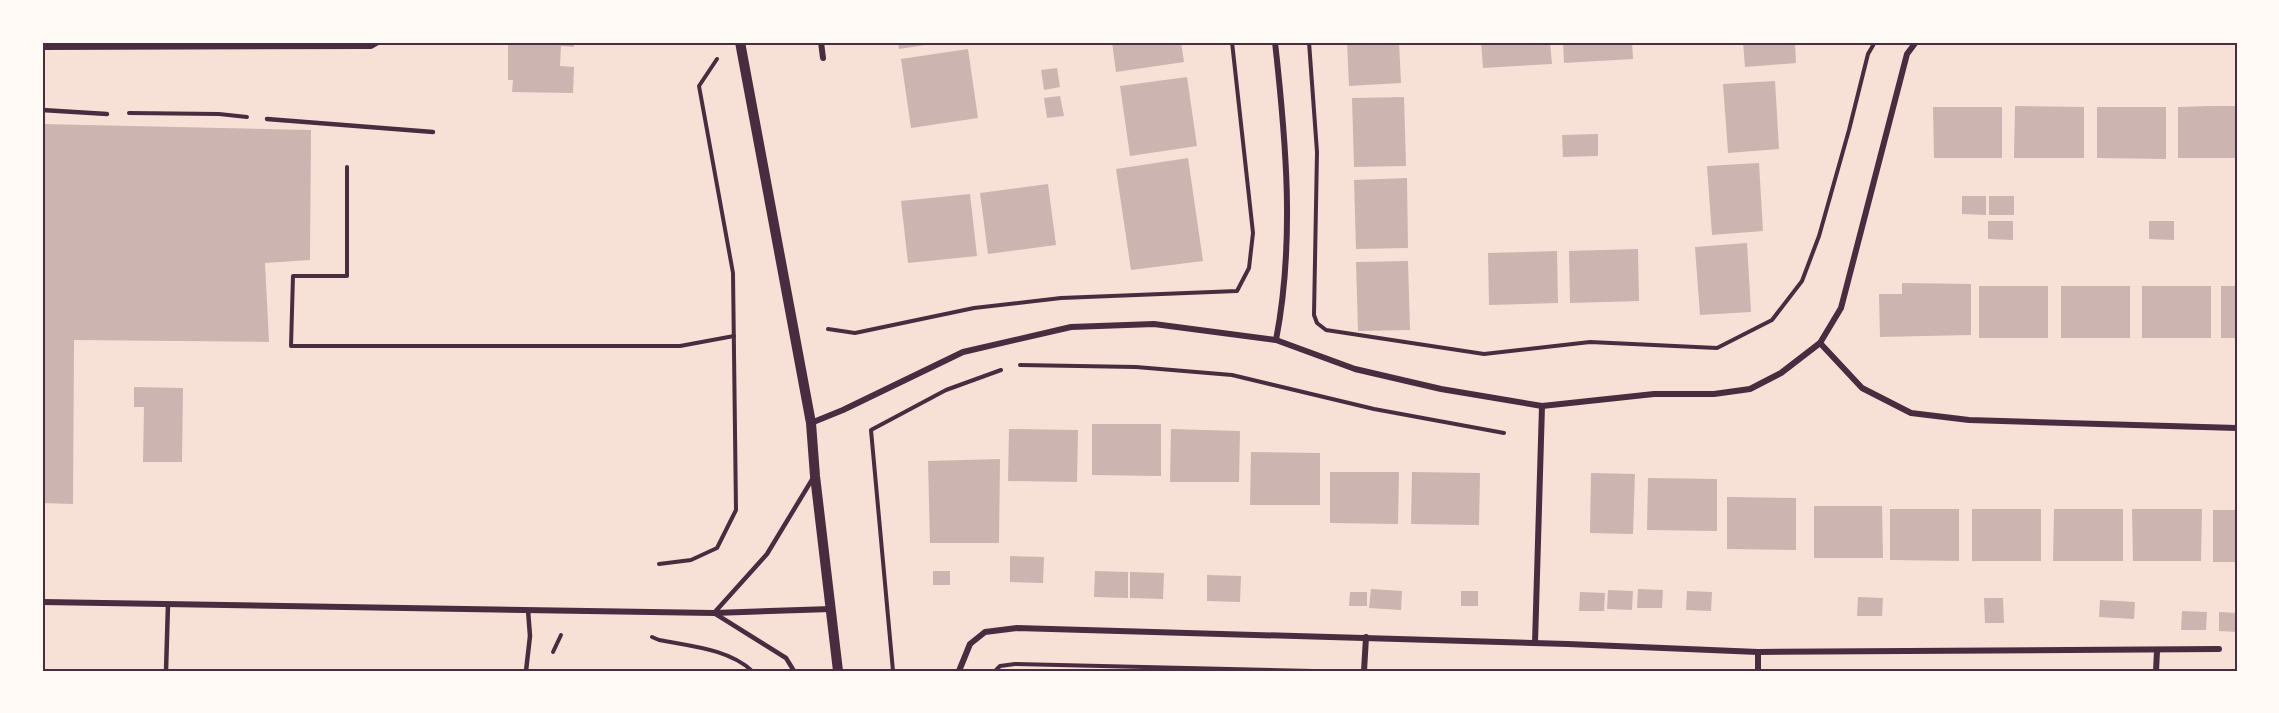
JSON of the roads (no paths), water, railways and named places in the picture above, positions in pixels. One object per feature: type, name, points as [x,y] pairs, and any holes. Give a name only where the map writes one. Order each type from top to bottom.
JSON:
[{"type":"street","points":[[42,47],[371,46],[378,42]]},
{"type":"street","points":[[740,42],[811,423],[838,671]]},
{"type":"street","points":[[821,42],[823,58]]},
{"type":"street","points":[[1275,42],[1288,201],[1288,238],[1282,305],[1276,340]]},
{"type":"street","points":[[811,423],[963,352],[1071,327],[1154,324],[1276,340],[1355,369],[1441,389],[1542,406],[1654,394],[1714,394],[1750,389],[1781,373],[1820,343],[1841,308],[1907,54],[1916,42]]},
{"type":"street","points":[[1820,343],[1862,388],[1911,413],[2003,421],[2237,428]]},
{"type":"street","points":[[1535,643],[1542,406]]},
{"type":"street","points":[[42,602],[714,613],[831,609]]},
{"type":"street","points":[[959,671],[970,644],[985,632],[1017,627],[1758,652],[2219,650]]},
{"type":"street","points":[[1364,671],[1366,638]]},
{"type":"street","points":[[2156,671],[2157,651]]},
{"type":"street","points":[[1758,652],[1758,671]]},
{"type":"lane","points":[[42,110],[107,114]]},
{"type":"lane","points":[[267,119],[433,132]]},
{"type":"lane","points":[[794,671],[786,658],[714,613],[767,554],[815,476]]},
{"type":"lane","points":[[166,671],[168,604]]},
{"type":"lane","points":[[526,671],[530,636],[528,610]]}]
